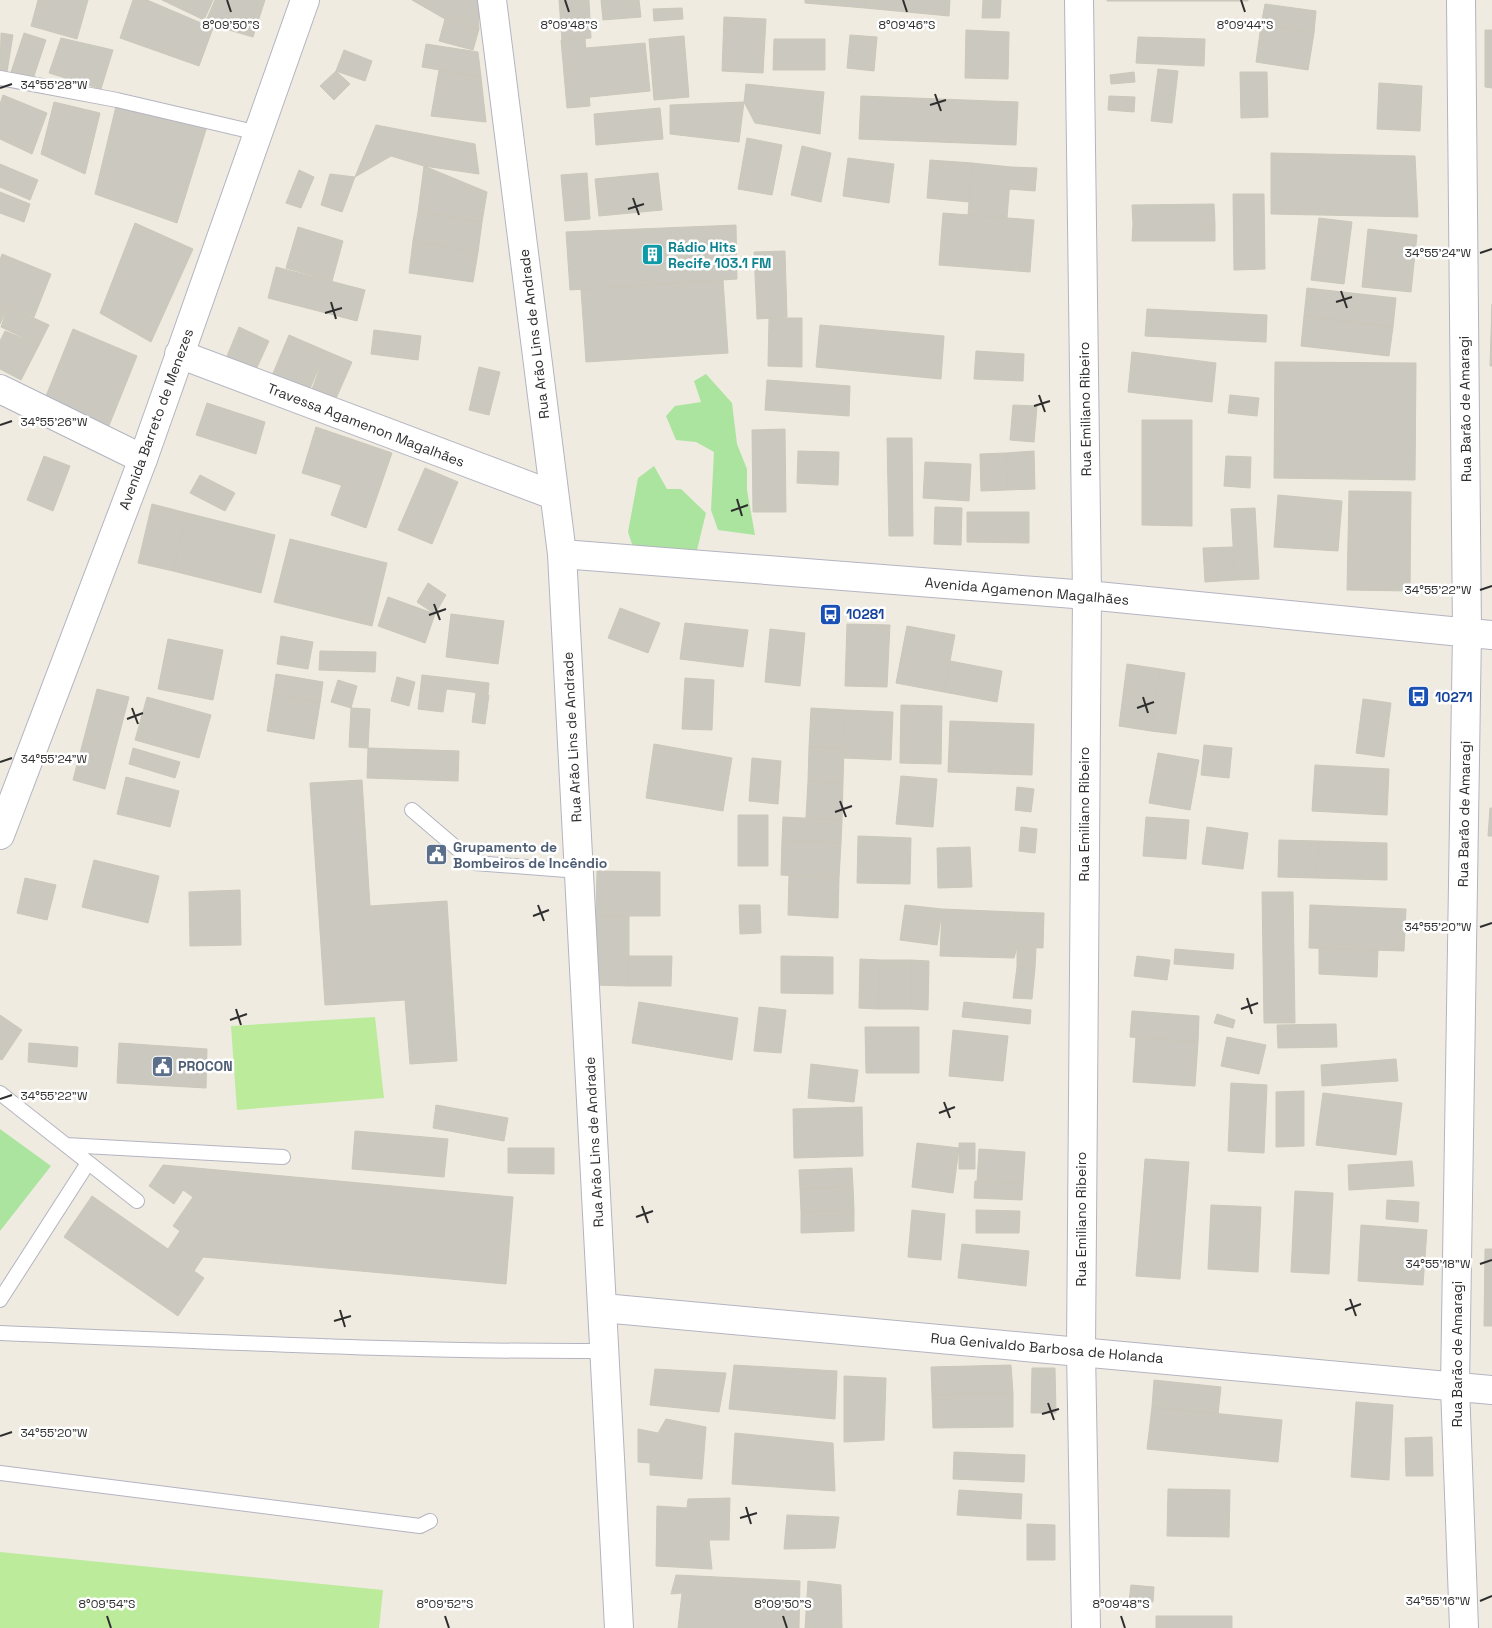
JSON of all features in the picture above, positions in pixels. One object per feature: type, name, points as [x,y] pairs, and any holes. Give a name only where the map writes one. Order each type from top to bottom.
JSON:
[{"type":"main road","name":"Avenida Barreto de Menezes","points":[[0,835],[143,459],[305,0]]},
{"type":"main road","name":"Rua Arão Lins de Andrade","points":[[492,0],[553,495],[562,554],[619,1628]]},
{"type":"main road","name":"Rua Emiliano Ribeiro","points":[[1079,0],[1087,595],[1080,1351],[1086,1628]]},
{"type":"main road","name":"Rua Barão de Amaragi","points":[[1461,0],[1480,633],[1455,1387],[1464,1628]]},
{"type":"main road","name":"Travessa Agamenon Magalhães","points":[[179,354],[553,495]]},
{"type":"main road","points":[[0,389],[143,459]]},
{"type":"main road","name":"Avenida Agamenon Magalhães","points":[[562,554],[1087,595],[1480,633]]},
{"type":"main road","name":"Rua Genivaldo Barbosa de Holanda","points":[[602,1308],[1492,1390]]},
{"type":"lane","points":[[0,78],[116,100],[258,133]]},
{"type":"lane","points":[[412,810],[474,863],[579,871]]},
{"type":"lane","points":[[0,1093],[136,1201]]},
{"type":"lane","points":[[66,1146],[283,1157]]},
{"type":"lane","points":[[0,1300],[88,1163]]},
{"type":"lane","points":[[0,1333],[146,1341],[387,1349],[603,1351]]},
{"type":"lane","points":[[0,1473],[420,1526],[430,1521]]},
{"type":"green space","points":[[706,374],[732,403],[737,444],[747,469],[747,490],[755,535],[718,530],[711,510],[714,452],[696,442],[676,440],[666,416],[675,406],[701,402],[694,381]]},
{"type":"green space","points":[[654,466],[667,489],[681,489],[706,513],[697,550],[678,556],[635,553],[628,532],[638,478]]},
{"type":"green space","points":[[375,1017],[384,1098],[237,1110],[231,1026]]},
{"type":"green space","points":[[0,1129],[51,1166],[0,1231]]},
{"type":"green space","points":[[0,1552],[383,1590],[379,1628],[0,1628]]},
{"type":"building","points":[[38,0],[88,0],[77,39],[31,26]]},
{"type":"building","points":[[133,0],[147,0],[213,28],[199,66],[120,38]]},
{"type":"building","points":[[162,0],[213,0],[204,20]]},
{"type":"building","points":[[215,0],[265,0],[253,37],[205,23]]},
{"type":"building","points":[[412,0],[478,0],[479,29],[445,19]]},
{"type":"building","points":[[559,0],[589,0],[591,38],[562,40]]},
{"type":"building","points":[[601,0],[639,0],[641,17],[603,20]]},
{"type":"building","points":[[805,0],[866,0],[865,8],[805,3]]},
{"type":"building","points":[[866,0],[950,0],[949,16],[865,8]]},
{"type":"building","points":[[983,0],[1001,0],[1000,18],[982,18]]},
{"type":"building","points":[[1248,0],[1248,1],[1107,1]]},
{"type":"building","points":[[1265,4],[1316,11],[1314,33],[1261,25]]},
{"type":"building","points":[[682,8],[683,19],[654,21],[653,9]]},
{"type":"building","points":[[724,17],[766,19],[763,73],[722,71]]},
{"type":"building","points":[[445,19],[479,29],[473,50],[439,41]]},
{"type":"building","points":[[1261,25],[1314,33],[1308,70],[1256,62]]},
{"type":"building","points":[[966,30],[1009,32],[1008,79],[965,78]]},
{"type":"building","points":[[1485,30],[1492,30],[1492,88],[1485,87]]},
{"type":"building","points":[[1,33],[13,35],[6,78],[0,77]]},
{"type":"building","points":[[24,33],[46,40],[31,85],[9,78]]},
{"type":"building","points":[[850,35],[877,37],[874,71],[847,68]]},
{"type":"building","points":[[684,36],[689,97],[654,100],[649,39]]},
{"type":"building","points":[[1138,37],[1205,39],[1204,66],[1136,63]]},
{"type":"building","points":[[61,38],[113,50],[101,89],[49,73]]},
{"type":"building","points":[[585,38],[590,106],[567,108],[561,40]]},
{"type":"building","points":[[774,39],[825,39],[825,70],[773,70]]},
{"type":"building","points":[[645,43],[650,91],[590,97],[586,48]]},
{"type":"building","points":[[426,44],[478,52],[481,77],[422,67]]},
{"type":"building","points":[[344,50],[372,61],[365,81],[336,71]]},
{"type":"building","points":[[1158,69],[1178,71],[1172,123],[1151,121]]},
{"type":"building","points":[[439,70],[481,77],[486,122],[431,116]]},
{"type":"building","points":[[336,71],[350,84],[334,100],[320,86]]},
{"type":"building","points":[[1134,72],[1135,82],[1111,84],[1110,75]]},
{"type":"building","points":[[1240,72],[1267,72],[1268,117],[1241,118]]},
{"type":"building","points":[[1379,83],[1422,86],[1420,131],[1377,129]]},
{"type":"building","points":[[746,84],[824,92],[820,134],[755,123],[744,102]]},
{"type":"building","points":[[3,95],[47,113],[32,154],[0,139],[0,104]]},
{"type":"building","points":[[861,96],[1018,102],[1016,145],[859,139]]},
{"type":"building","points":[[1109,96],[1135,97],[1134,112],[1108,110]]},
{"type":"building","points":[[54,102],[100,113],[85,174],[41,154]]},
{"type":"building","points":[[117,102],[208,123],[177,223],[95,194]]},
{"type":"building","points":[[744,102],[739,142],[670,134],[670,105]]},
{"type":"building","points":[[660,108],[663,139],[596,145],[594,114]]},
{"type":"building","points":[[376,125],[475,144],[479,174],[424,166],[391,156],[355,177]]},
{"type":"building","points":[[747,138],[782,145],[772,195],[738,189]]},
{"type":"building","points":[[802,146],[831,153],[821,202],[791,195]]},
{"type":"building","points":[[1271,153],[1415,156],[1418,217],[1271,214]]},
{"type":"building","points":[[848,158],[894,164],[889,203],[843,196]]},
{"type":"building","points":[[930,160],[972,163],[969,202],[927,198]]},
{"type":"building","points":[[972,163],[1011,167],[1007,218],[968,215]]},
{"type":"building","points":[[0,164],[38,180],[30,200],[0,187]]},
{"type":"building","points":[[424,166],[487,192],[482,222],[418,212]]},
{"type":"building","points":[[1011,167],[1037,168],[1035,191],[1009,189]]},
{"type":"building","points":[[299,170],[314,177],[301,208],[286,203]]},
{"type":"building","points":[[587,173],[590,219],[565,221],[561,175]]},
{"type":"building","points":[[658,173],[662,210],[599,216],[595,179]]},
{"type":"building","points":[[330,174],[355,177],[342,212],[321,205]]},
{"type":"building","points":[[0,192],[30,204],[24,222],[0,213]]},
{"type":"building","points":[[1233,194],[1264,194],[1265,269],[1234,270]]},
{"type":"building","points":[[1214,204],[1215,224],[1133,224],[1132,205]]},
{"type":"building","points":[[418,212],[482,222],[478,252],[413,241]]},
{"type":"building","points":[[943,213],[1034,220],[1030,272],[939,265]]},
{"type":"building","points":[[1319,218],[1352,222],[1344,284],[1311,280]]},
{"type":"building","points":[[135,223],[193,249],[151,342],[100,313]]},
{"type":"building","points":[[1133,224],[1215,224],[1215,241],[1132,241]]},
{"type":"building","name":"Rádio Hits Recife 103.1 FM","points":[[736,225],[737,279],[570,290],[566,232]]},
{"type":"building","points":[[298,227],[343,241],[332,281],[286,268]]},
{"type":"building","points":[[1368,229],[1417,235],[1411,292],[1362,287]]},
{"type":"building","points":[[413,241],[478,252],[473,282],[409,273]]},
{"type":"building","points":[[785,251],[787,317],[757,319],[754,252]]},
{"type":"building","points":[[2,254],[51,274],[34,317],[0,302],[0,260]]},
{"type":"building","points":[[276,267],[365,290],[357,321],[268,298]]},
{"type":"building","points":[[723,280],[728,353],[586,362],[581,289]]},
{"type":"building","points":[[1307,288],[1396,298],[1393,327],[1304,316]]},
{"type":"building","points":[[0,303],[8,306],[0,324]]},
{"type":"building","points":[[1492,304],[1492,366],[1490,366]]},
{"type":"building","points":[[8,306],[49,325],[39,345],[1,327]]},
{"type":"building","points":[[1147,309],[1267,315],[1266,342],[1145,336]]},
{"type":"building","points":[[1304,316],[1393,327],[1389,356],[1301,346]]},
{"type":"building","points":[[769,318],[802,318],[802,367],[768,366]]},
{"type":"building","points":[[820,325],[944,336],[941,379],[816,367]]},
{"type":"building","points":[[239,327],[269,341],[254,374],[225,361]]},
{"type":"building","points":[[73,329],[137,356],[108,428],[44,401]]},
{"type":"building","points":[[374,330],[421,336],[418,360],[371,354]]},
{"type":"building","points":[[5,331],[39,345],[21,380],[0,369],[0,341]]},
{"type":"building","points":[[289,335],[326,351],[306,398],[269,383]]},
{"type":"building","points":[[326,351],[352,362],[334,403],[311,392]]},
{"type":"building","points":[[976,351],[1024,354],[1023,381],[974,379]]},
{"type":"building","points":[[1132,352],[1216,363],[1212,402],[1128,392]]},
{"type":"building","points":[[1275,362],[1416,363],[1415,480],[1274,478]]},
{"type":"building","points":[[479,367],[500,372],[489,415],[469,410]]},
{"type":"building","points":[[767,380],[850,386],[849,416],[765,410]]},
{"type":"building","points":[[1230,395],[1259,398],[1257,416],[1228,413]]},
{"type":"building","points":[[207,403],[265,422],[256,454],[196,435]]},
{"type":"building","points":[[1013,405],[1037,406],[1034,442],[1010,440]]},
{"type":"building","points":[[1142,420],[1192,420],[1192,526],[1142,525]]},
{"type":"building","points":[[316,427],[357,441],[341,485],[302,473]]},
{"type":"building","points":[[785,429],[786,512],[753,512],[752,430]]},
{"type":"building","points":[[887,438],[912,438],[913,536],[889,536]]},
{"type":"building","points":[[357,441],[392,453],[366,528],[331,515]]},
{"type":"building","points":[[798,451],[839,452],[838,485],[797,483]]},
{"type":"building","points":[[1034,451],[1035,489],[1007,490],[1006,453]]},
{"type":"building","points":[[1006,453],[1007,490],[981,491],[980,454]]},
{"type":"building","points":[[44,456],[70,466],[53,511],[27,500]]},
{"type":"building","points":[[1226,456],[1251,457],[1250,488],[1224,486]]},
{"type":"building","points":[[925,462],[971,464],[969,501],[923,498]]},
{"type":"building","points":[[425,468],[458,482],[432,544],[398,530]]},
{"type":"building","points":[[200,475],[235,493],[225,511],[190,493]]},
{"type":"building","points":[[1349,491],[1411,492],[1410,591],[1347,590]]},
{"type":"building","points":[[1278,495],[1342,501],[1338,551],[1274,547]]},
{"type":"building","points":[[152,504],[187,513],[173,571],[138,563]]},
{"type":"building","points":[[935,507],[962,508],[961,545],[934,544]]},
{"type":"building","points":[[1255,508],[1259,579],[1235,580],[1231,509]]},
{"type":"building","points":[[967,512],[1029,512],[1029,543],[967,542]]},
{"type":"building","points":[[187,513],[275,535],[261,593],[173,571]]},
{"type":"building","points":[[290,539],[387,563],[372,626],[274,602]]},
{"type":"building","points":[[1233,547],[1235,580],[1205,582],[1203,548]]},
{"type":"building","points":[[428,583],[446,595],[435,614],[417,602]]},
{"type":"building","points":[[388,597],[435,614],[425,643],[378,626]]},
{"type":"building","points":[[620,608],[660,623],[648,653],[608,638]]},
{"type":"building","points":[[451,614],[504,621],[498,664],[446,657]]},
{"type":"building","points":[[685,623],[748,630],[743,667],[680,659]]},
{"type":"building","points":[[847,624],[890,625],[887,687],[845,686]]},
{"type":"building","points":[[907,626],[955,635],[944,692],[896,683]]},
{"type":"building","points":[[770,629],[805,633],[800,686],[765,682]]},
{"type":"building","points":[[281,636],[313,642],[308,669],[277,664]]},
{"type":"building","points":[[168,639],[223,650],[213,700],[158,689]]},
{"type":"building","points":[[320,651],[376,652],[375,672],[319,670]]},
{"type":"building","points":[[950,661],[1002,671],[997,702],[944,692]]},
{"type":"building","points":[[1127,664],[1160,669],[1151,731],[1119,726]]},
{"type":"building","points":[[1160,669],[1185,673],[1176,734],[1151,731]]},
{"type":"building","points":[[276,674],[323,682],[320,703],[273,694]]},
{"type":"building","points":[[422,675],[448,678],[443,712],[418,709]]},
{"type":"building","points":[[397,677],[415,682],[409,706],[391,701]]},
{"type":"building","points":[[448,678],[489,683],[488,694],[447,689]]},
{"type":"building","points":[[685,678],[714,680],[712,730],[682,729]]},
{"type":"building","points":[[338,680],[357,686],[351,708],[331,702]]},
{"type":"building","points":[[97,689],[129,697],[105,789],[73,780]]},
{"type":"building","points":[[476,693],[489,695],[485,724],[472,722]]},
{"type":"building","points":[[273,694],[320,703],[314,739],[267,731]]},
{"type":"building","points":[[147,697],[211,715],[199,758],[135,740]]},
{"type":"building","points":[[1363,699],[1391,703],[1384,757],[1356,753]]},
{"type":"building","points":[[901,705],[942,706],[941,764],[900,763]]},
{"type":"building","points":[[351,708],[370,709],[368,748],[349,747]]},
{"type":"building","points":[[811,708],[846,710],[844,748],[809,747]]},
{"type":"building","points":[[846,710],[893,712],[891,760],[844,758]]},
{"type":"building","points":[[950,721],[1034,724],[1032,775],[948,772]]},
{"type":"building","points":[[654,744],[732,758],[723,811],[646,798]]},
{"type":"building","points":[[1204,745],[1232,748],[1229,778],[1201,775]]},
{"type":"building","points":[[809,747],[844,748],[843,783],[808,781]]},
{"type":"building","points":[[133,748],[180,762],[175,778],[129,764]]},
{"type":"building","points":[[368,748],[459,751],[458,781],[367,778]]},
{"type":"building","points":[[1158,753],[1199,760],[1190,810],[1149,803]]},
{"type":"building","points":[[752,758],[781,761],[778,804],[749,801]]},
{"type":"building","points":[[1315,765],[1389,769],[1387,815],[1312,811]]},
{"type":"building","points":[[901,776],[937,779],[933,827],[896,824]]},
{"type":"building","points":[[126,777],[179,791],[170,827],[117,814]]},
{"type":"building","points":[[362,780],[370,906],[447,901],[457,1061],[410,1064],[405,1000],[325,1005],[310,783]]},
{"type":"building","points":[[808,781],[843,783],[842,820],[806,818]]},
{"type":"building","points":[[1017,787],[1034,789],[1031,812],[1015,810]]},
{"type":"building","points":[[1490,808],[1492,808],[1492,836],[1488,836]]},
{"type":"building","points":[[738,815],[768,815],[768,866],[738,866]]},
{"type":"building","points":[[783,817],[842,820],[841,843],[782,840]]},
{"type":"building","points":[[1146,817],[1189,820],[1186,859],[1143,856]]},
{"type":"building","points":[[1021,827],[1037,829],[1035,853],[1019,851]]},
{"type":"building","points":[[1207,827],[1248,833],[1243,869],[1202,864]]},
{"type":"building","points":[[858,836],[911,838],[910,884],[857,883]]},
{"type":"building","points":[[782,840],[841,843],[839,878],[781,875]]},
{"type":"building","points":[[1279,840],[1318,841],[1317,878],[1278,877]]},
{"type":"building","points":[[1318,841],[1387,843],[1387,880],[1317,878]]},
{"type":"building","points":[[970,847],[972,887],[938,888],[937,848]]},
{"type":"building","points":[[94,860],[159,876],[148,923],[82,907]]},
{"type":"building","points":[[597,871],[660,872],[660,916],[596,916]]},
{"type":"building","points":[[789,876],[839,878],[838,918],[788,915]]},
{"type":"building","points":[[25,878],[56,885],[47,920],[17,913]]},
{"type":"building","points":[[240,890],[241,945],[190,946],[189,892]]},
{"type":"building","points":[[1262,892],[1293,892],[1295,1023],[1264,1023]]},
{"type":"building","points":[[739,905],[760,905],[761,933],[740,934]]},
{"type":"building","points":[[905,905],[942,909],[937,945],[900,940]]},
{"type":"building","points":[[1310,905],[1406,909],[1404,951],[1309,948]]},
{"type":"building","points":[[942,909],[1015,912],[1017,947],[1014,958],[940,956]]},
{"type":"building","points":[[1015,912],[1044,913],[1043,948],[1017,947]]},
{"type":"building","points":[[596,916],[629,916],[629,986],[596,985]]},
{"type":"building","points":[[1017,947],[1036,947],[1035,968],[1017,967]]},
{"type":"building","points":[[1319,948],[1378,950],[1377,977],[1319,974]]},
{"type":"building","points":[[1175,949],[1234,954],[1233,969],[1174,964]]},
{"type":"building","points":[[629,956],[672,956],[671,986],[629,986]]},
{"type":"building","points":[[781,956],[833,957],[833,994],[781,993]]},
{"type":"building","points":[[1137,956],[1170,960],[1167,980],[1134,976]]},
{"type":"building","points":[[860,959],[880,960],[878,1009],[859,1008]]},
{"type":"building","points":[[880,960],[911,960],[911,1009],[878,1009]]},
{"type":"building","points":[[911,960],[929,961],[928,1010],[911,1009]]},
{"type":"building","points":[[1017,967],[1035,968],[1032,999],[1013,998]]},
{"type":"building","points":[[639,1002],[738,1018],[732,1060],[632,1043]]},
{"type":"building","points":[[964,1002],[1031,1010],[1030,1024],[962,1017]]},
{"type":"building","points":[[759,1007],[786,1010],[781,1053],[754,1051]]},
{"type":"building","points":[[1132,1011],[1199,1016],[1198,1042],[1130,1037]]},
{"type":"building","points":[[1217,1014],[1235,1020],[1233,1028],[1214,1023]]},
{"type":"building","points":[[0,1015],[22,1030],[2,1060],[0,1059]]},
{"type":"building","points":[[1336,1024],[1337,1047],[1278,1048],[1277,1025]]},
{"type":"building","points":[[865,1027],[919,1027],[919,1073],[866,1073]]},
{"type":"building","points":[[953,1030],[1008,1036],[1003,1081],[949,1076]]},
{"type":"building","points":[[1136,1037],[1198,1042],[1195,1086],[1133,1082]]},
{"type":"building","points":[[1227,1037],[1266,1045],[1259,1074],[1221,1066]]},
{"type":"building","points":[[29,1043],[78,1047],[77,1067],[28,1062]]},
{"type":"building","name":"PROCON","points":[[119,1043],[207,1049],[206,1088],[117,1083]]},
{"type":"building","points":[[1396,1059],[1398,1081],[1322,1086],[1321,1065]]},
{"type":"building","points":[[811,1064],[858,1070],[854,1102],[808,1098]]},
{"type":"building","points":[[1231,1083],[1267,1085],[1264,1153],[1228,1151]]},
{"type":"building","points":[[1304,1091],[1304,1146],[1276,1147],[1276,1092]]},
{"type":"building","points":[[1323,1093],[1402,1103],[1396,1155],[1316,1145]]},
{"type":"building","points":[[436,1105],[508,1118],[504,1141],[433,1128]]},
{"type":"building","points":[[862,1107],[863,1156],[794,1158],[793,1109]]},
{"type":"building","points":[[355,1131],[448,1139],[444,1177],[352,1169]]},
{"type":"building","points":[[917,1143],[959,1148],[953,1193],[912,1187]]},
{"type":"building","points":[[959,1143],[975,1143],[975,1169],[959,1169]]},
{"type":"building","points":[[508,1148],[554,1148],[554,1174],[508,1173]]},
{"type":"building","points":[[979,1149],[1025,1152],[1023,1184],[977,1181]]},
{"type":"building","points":[[1145,1159],[1189,1162],[1180,1279],[1136,1276]]},
{"type":"building","points":[[1412,1161],[1414,1186],[1349,1190],[1348,1165]]},
{"type":"building","points":[[163,1165],[513,1197],[506,1284],[203,1257],[194,1271],[204,1278],[178,1316],[64,1237],[92,1196],[168,1249],[180,1231],[173,1226],[193,1197],[183,1190],[174,1204],[149,1186]]},
{"type":"building","points":[[852,1168],[853,1186],[800,1189],[799,1170]]},
{"type":"building","points":[[975,1181],[1023,1184],[1022,1200],[974,1198]]},
{"type":"building","points":[[853,1186],[854,1210],[801,1212],[800,1189]]},
{"type":"building","points":[[1295,1191],[1333,1193],[1329,1274],[1291,1272]]},
{"type":"building","points":[[1387,1200],[1419,1202],[1418,1222],[1386,1219]]},
{"type":"building","points":[[1211,1205],[1261,1207],[1258,1272],[1208,1269]]},
{"type":"building","points":[[854,1210],[854,1231],[801,1233],[801,1212]]},
{"type":"building","points":[[912,1210],[945,1214],[941,1260],[908,1257]]},
{"type":"building","points":[[976,1210],[1020,1211],[1019,1233],[976,1233]]},
{"type":"building","points":[[1361,1225],[1427,1230],[1423,1285],[1358,1281]]},
{"type":"building","points":[[962,1244],[1029,1251],[1026,1286],[958,1278]]},
{"type":"building","points":[[1485,1249],[1492,1249],[1492,1326],[1484,1326]]},
{"type":"building","points":[[734,1365],[837,1371],[835,1419],[729,1409]]},
{"type":"building","points":[[1011,1365],[1013,1393],[932,1395],[931,1367]]},
{"type":"building","points":[[1032,1368],[1055,1368],[1056,1413],[1031,1413]]},
{"type":"building","points":[[655,1369],[726,1373],[719,1412],[650,1405]]},
{"type":"building","points":[[844,1376],[886,1378],[884,1440],[844,1442]]},
{"type":"building","points":[[1154,1380],[1221,1387],[1218,1414],[1152,1407]]},
{"type":"building","points":[[1013,1393],[1013,1427],[933,1428],[932,1395]]},
{"type":"building","points":[[1356,1402],[1393,1405],[1389,1480],[1351,1477]]},
{"type":"building","points":[[1152,1407],[1282,1420],[1278,1462],[1147,1449]]},
{"type":"building","points":[[666,1419],[706,1427],[702,1479],[650,1475],[650,1463],[638,1462],[638,1429],[658,1433]]},
{"type":"building","points":[[735,1433],[833,1443],[835,1491],[732,1484]]},
{"type":"building","points":[[1432,1437],[1433,1476],[1406,1476],[1405,1438]]},
{"type":"building","points":[[954,1452],[1025,1455],[1024,1482],[953,1479]]},
{"type":"building","points":[[1168,1489],[1230,1490],[1229,1537],[1167,1536]]},
{"type":"building","points":[[959,1490],[1022,1494],[1021,1519],[957,1515]]},
{"type":"building","points":[[730,1498],[729,1540],[709,1540],[712,1569],[656,1566],[657,1506],[687,1508],[688,1499]]},
{"type":"building","points":[[787,1515],[839,1517],[835,1548],[784,1549]]},
{"type":"building","points":[[1027,1524],[1055,1525],[1055,1560],[1027,1560]]},
{"type":"building","points":[[676,1575],[800,1581],[799,1628],[678,1628],[682,1593],[671,1594]]},
{"type":"building","points":[[808,1581],[841,1585],[842,1628],[805,1628]]},
{"type":"building","points":[[1131,1585],[1154,1587],[1153,1602],[1129,1601]]},
{"type":"building","points":[[1156,1616],[1232,1616],[1232,1628],[1156,1628]]},
{"type":"place","name":"Rádio Hits Recife 103.1 FM","points":[[652,255]]},
{"type":"place","name":"10281","points":[[830,614]]},
{"type":"place","name":"10271","points":[[1419,697]]},
{"type":"place","name":"Grupamento de Bombeiros de Incêndio","points":[[437,855]]},
{"type":"place","name":"PROCON","points":[[162,1066]]}]
